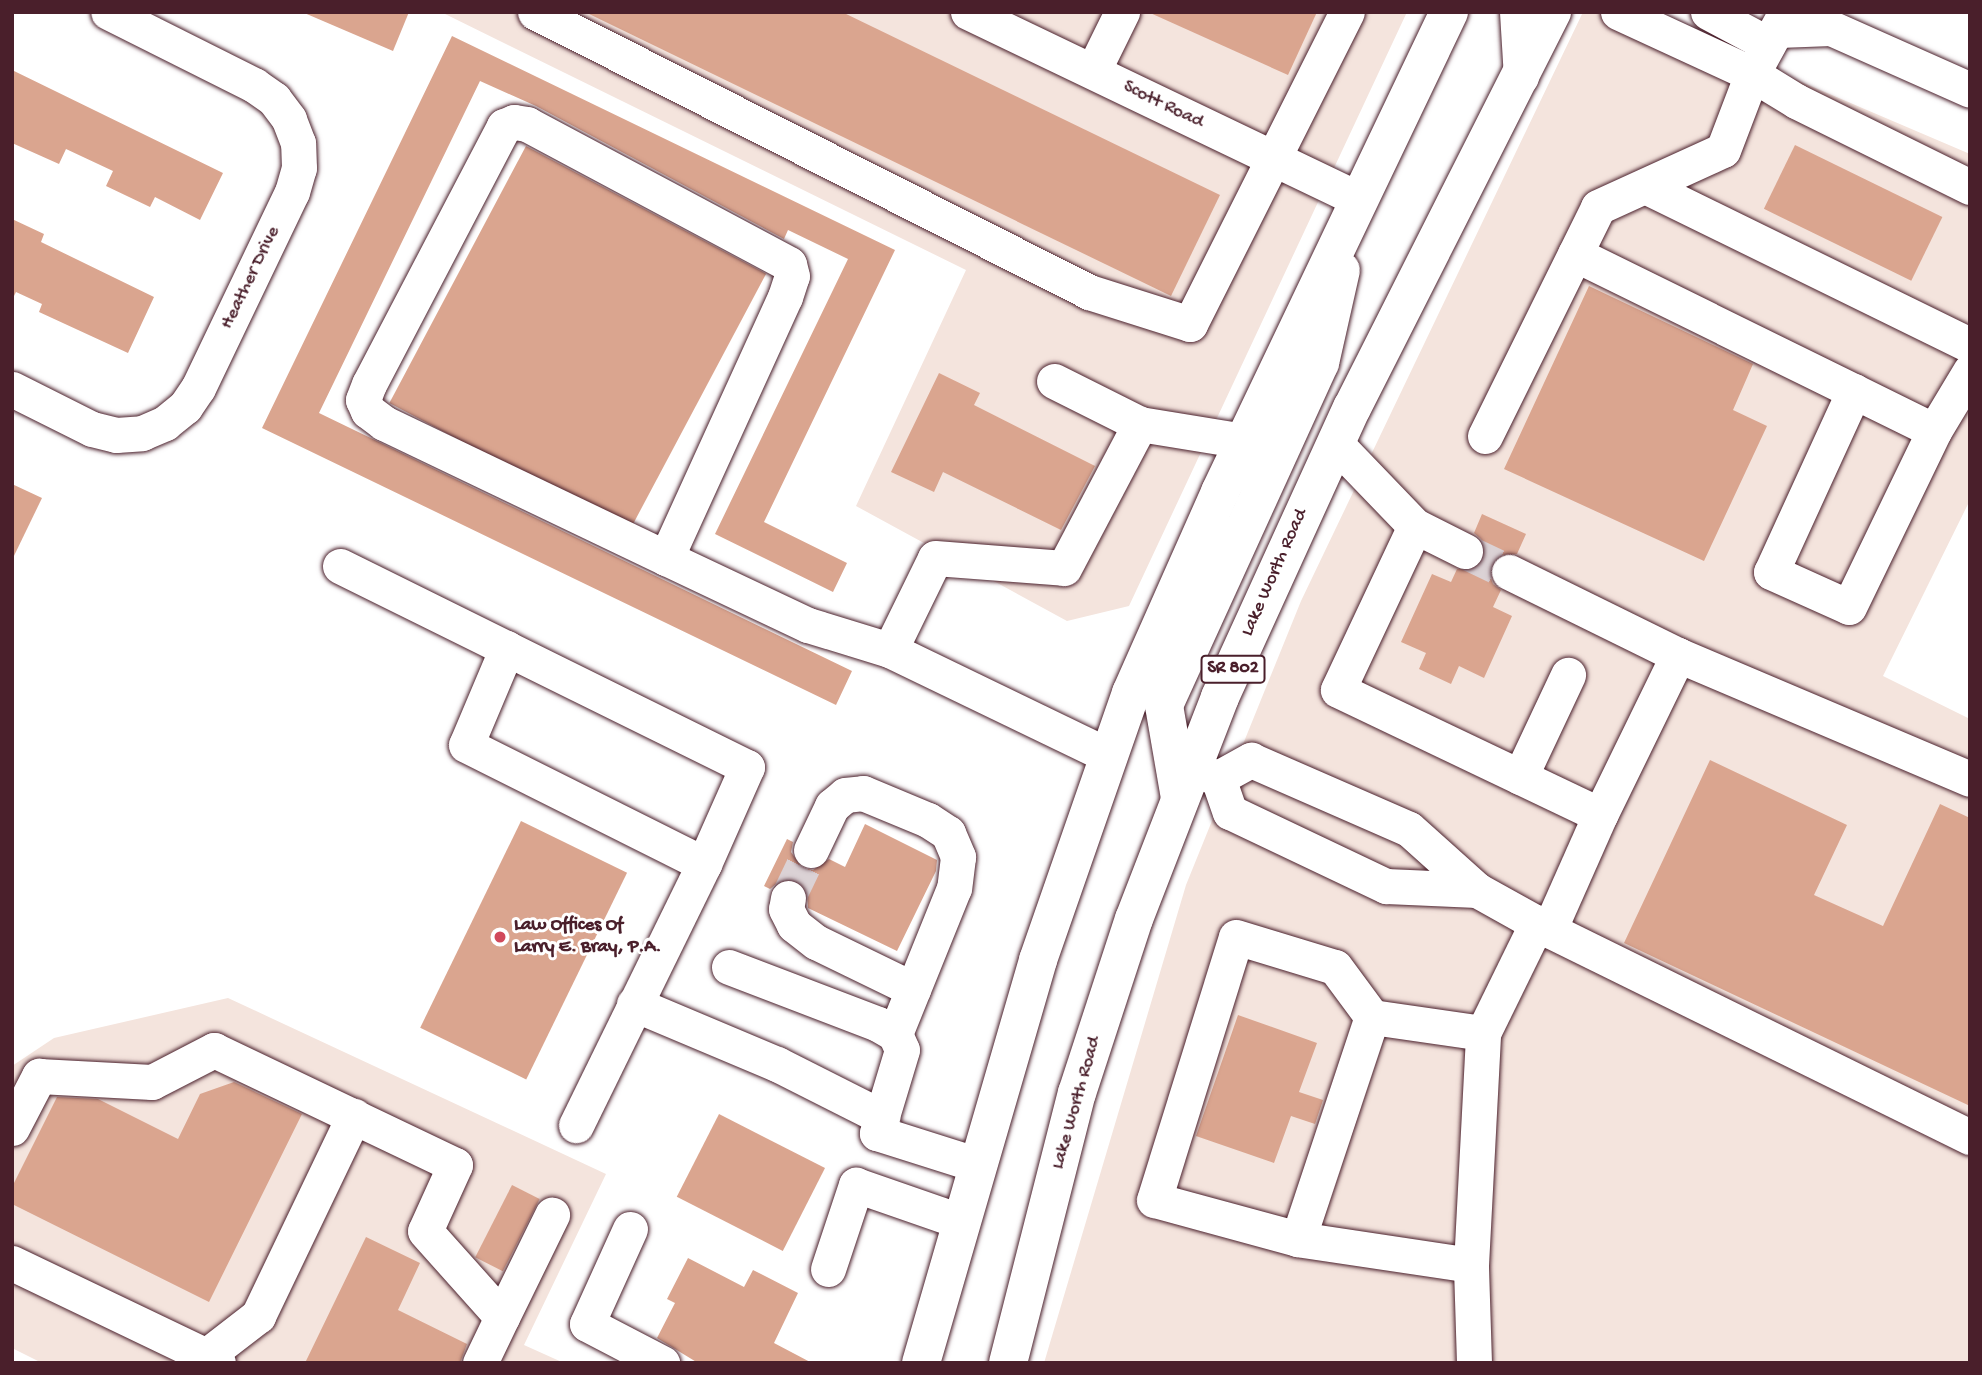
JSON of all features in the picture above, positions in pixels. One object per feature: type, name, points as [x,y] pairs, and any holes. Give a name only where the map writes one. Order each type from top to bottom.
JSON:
[{"type":"main road","points":[[921,1363],[1038,960],[1131,692],[1244,441],[1449,12]]},
{"type":"main road","name":"Lake Worth Road","points":[[1008,1363],[1077,1093],[1135,919],[1197,783],[1226,685],[1335,443],[1552,12]]},
{"type":"main road","points":[[1197,783],[1164,705],[1320,363],[1358,200]]},
{"type":"street","name":"Heather Drive","points":[[12,389],[92,429],[116,435],[142,433],[165,423],[185,407],[198,388],[292,192],[299,168],[298,143],[289,119],[274,99],[254,85],[108,12]]},
{"type":"street","points":[[535,12],[1088,292],[1190,324],[1348,12]]},
{"type":"street","name":"Scott Road","points":[[968,12],[1006,20],[1093,71],[1358,200]]},
{"type":"street","points":[[1093,71],[1122,12]]},
{"type":"street","points":[[1517,12],[1521,76]]},
{"type":"street","points":[[1618,12],[1771,40],[1831,28],[1970,90]]},
{"type":"street","points":[[1708,12],[1771,40],[1796,101],[1970,187]]},
{"type":"street","points":[[1485,436],[1598,207],[1723,150],[1771,40]]},
{"type":"street","points":[[666,558],[785,297],[792,276],[789,264],[527,124],[514,122],[504,126],[363,400],[368,411],[384,423],[666,558],[808,625],[890,650],[1109,756]]},
{"type":"street","points":[[1645,186],[1970,345]]},
{"type":"street","points":[[1575,254],[1934,431]]},
{"type":"street","points":[[1854,391],[1772,572],[1849,607],[1934,431],[1970,371]]},
{"type":"street","points":[[1054,380],[1140,424],[1244,441]]},
{"type":"street","points":[[890,650],[935,558],[1064,568],[1140,424]]},
{"type":"street","points":[[1335,443],[1415,526],[1465,551]]},
{"type":"street","points":[[1415,526],[1338,690],[1600,816]]},
{"type":"street","points":[[340,566],[747,766],[704,864],[576,1125]]},
{"type":"street","points":[[1509,572],[1678,655],[1970,779]]},
{"type":"street","points":[[507,648],[466,745],[704,864]]},
{"type":"street","points":[[1474,1363],[1471,1265],[1483,1033],[1543,927],[1678,655]]},
{"type":"street","points":[[1520,777],[1568,675]]},
{"type":"street","points":[[1477,890],[1386,886],[1230,813],[1197,783],[1251,760],[1409,829],[1477,890],[1543,927],[1970,1137]]},
{"type":"street","points":[[811,850],[832,806],[845,795],[863,793],[928,820],[948,833],[958,857],[954,888],[895,1034]]},
{"type":"street","points":[[788,898],[786,909],[794,925],[816,942],[913,989]]},
{"type":"street","points":[[1471,1265],[1298,1239],[1154,1200],[1236,937],[1335,967],[1372,1017],[1483,1033]]},
{"type":"street","points":[[729,967],[878,1024],[895,1034],[902,1050],[877,1133],[978,1165]]},
{"type":"street","points":[[634,1004],[776,1064],[882,1117]]},
{"type":"street","points":[[1298,1239],[1372,1017]]},
{"type":"street","points":[[12,1128],[39,1076],[152,1082],[214,1049],[455,1165],[425,1231],[502,1317]]},
{"type":"street","points":[[12,1263],[209,1360],[258,1316],[354,1116]]},
{"type":"street","points":[[828,1269],[856,1185],[962,1222]]},
{"type":"street","points":[[480,1363],[552,1215]]},
{"type":"street","points":[[630,1229],[587,1324],[662,1363]]},
{"type":"shaded area","points":[[441,12],[1407,12],[1129,606],[1067,621],[856,506],[966,270]]},
{"type":"shaded area","points":[[1583,12],[1638,12],[1970,154],[1970,500],[1883,676],[1970,719],[1970,1363],[1044,1363],[1186,885],[1301,601]]},
{"type":"shaded area","points":[[228,998],[606,1174],[524,1345],[564,1363],[42,1363],[12,1348],[12,1066],[54,1038]]},
{"type":"building","points":[[302,12],[409,12],[393,51]]},
{"type":"building","points":[[585,12],[842,12],[1220,195],[1171,296]]},
{"type":"building","points":[[1148,12],[1317,12],[1288,75]]},
{"type":"building","points":[[452,36],[895,250],[764,522],[847,563],[833,592],[715,534],[848,259],[788,230],[784,239],[536,106],[480,81],[319,413],[852,671],[836,705],[262,428]]},
{"type":"building","points":[[12,70],[223,173],[200,220],[155,197],[150,207],[106,186],[113,171],[66,149],[59,164],[12,143]]},
{"type":"building","points":[[1795,145],[1942,217],[1911,281],[1764,209]]},
{"type":"building","points":[[526,146],[766,274],[630,531],[389,403]]},
{"type":"building","points":[[12,219],[44,234],[41,242],[154,297],[128,353],[39,312],[42,304],[16,292],[12,300]]},
{"type":"building","points":[[1589,286],[1753,364],[1733,410],[1767,426],[1704,561],[1504,469]]},
{"type":"building","points":[[939,373],[980,393],[974,405],[1095,466],[1061,530],[943,472],[934,492],[891,472]]},
{"type":"building","points":[[12,484],[42,498],[12,560]]},
{"type":"building","points":[[1482,514],[1526,534],[1517,554],[1498,555],[1491,563],[1489,573],[1493,584],[1501,590],[1493,607],[1512,616],[1484,678],[1459,666],[1451,684],[1419,669],[1426,653],[1401,642],[1432,574],[1451,582],[1457,569],[1475,568],[1483,561],[1485,549],[1481,539],[1474,533]]},
{"type":"building","points":[[1710,760],[1847,825],[1814,895],[1883,926],[1940,804],[1970,818],[1970,1106],[1624,943]]},
{"type":"building","points":[[521,821],[627,873],[526,1079],[420,1028]]},
{"type":"building","points":[[865,824],[937,860],[936,871],[897,951],[808,908],[807,892],[800,882],[782,879],[770,889],[764,886],[787,839],[793,842],[791,852],[802,868],[813,870],[829,859],[845,867]]},
{"type":"building","points":[[1238,1015],[1317,1043],[1299,1092],[1323,1100],[1315,1124],[1291,1116],[1274,1163],[1196,1136]]},
{"type":"building","points":[[234,1082],[302,1114],[209,1302],[12,1204],[12,1187],[57,1097],[98,1099],[178,1139],[200,1094]]},
{"type":"building","points":[[719,1114],[825,1168],[783,1251],[677,1197]]},
{"type":"building","points":[[512,1185],[540,1199],[503,1271],[475,1257]]},
{"type":"building","points":[[366,1237],[420,1263],[398,1310],[467,1344],[460,1363],[305,1363]]},
{"type":"building","points":[[688,1258],[744,1287],[753,1270],[798,1293],[774,1343],[812,1363],[698,1363],[657,1338],[675,1303],[667,1299]]},
{"type":"tunnel","points":[[1465,551],[1509,572]]},
{"type":"tunnel","points":[[788,898],[811,850]]},
{"type":"place","name":"Law Offices Of Larry E. Bray, P.A.","points":[[500,937]]}]
